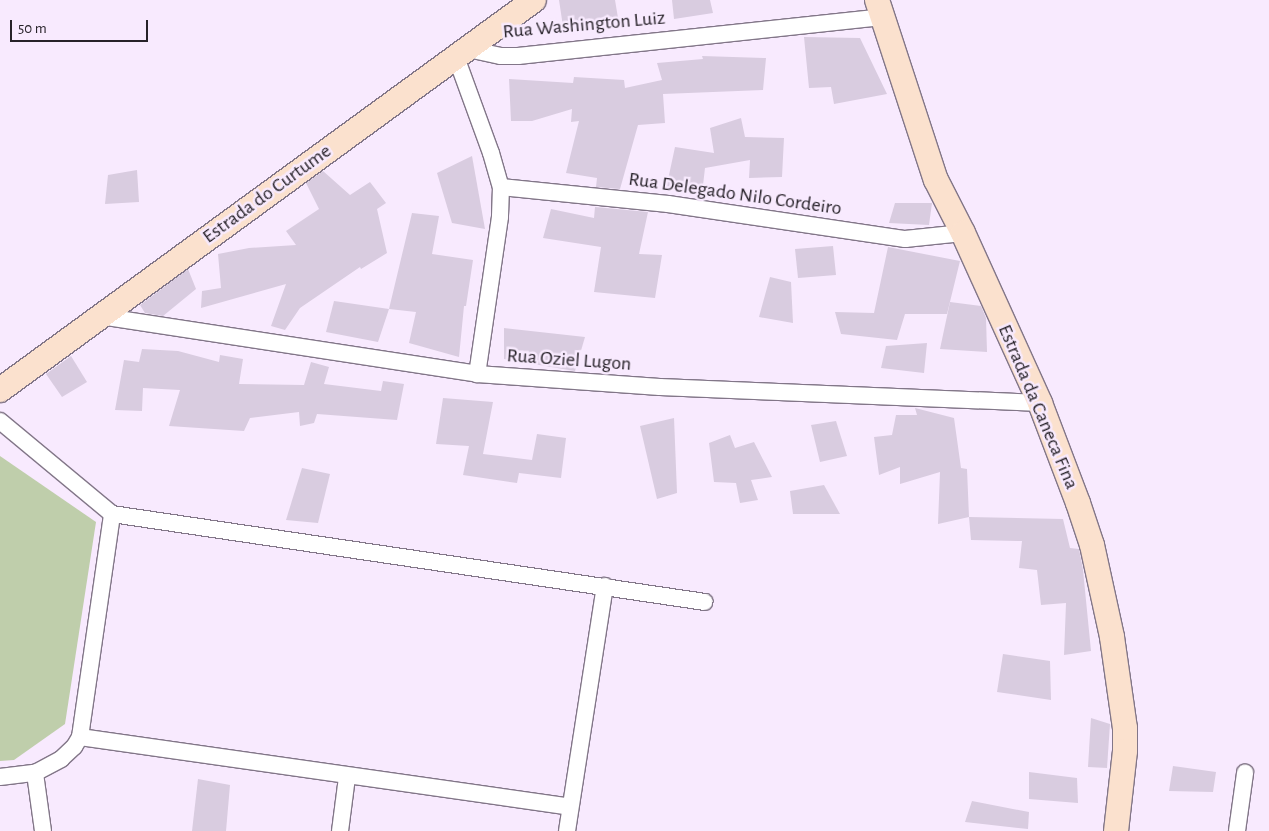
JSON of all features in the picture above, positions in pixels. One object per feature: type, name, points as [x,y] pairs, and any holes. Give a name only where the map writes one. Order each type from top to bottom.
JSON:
[{"type":"street","name":"Estrada do Curtume","points":[[0,390],[534,0]]},
{"type":"street","name":"Rua Washington Luiz","points":[[462,53],[518,56],[880,8]]},
{"type":"street","name":"Estrada da Caneca Fina","points":[[880,8],[933,171],[1040,403],[1092,545],[1112,637],[1125,728],[1125,751],[1116,831]]},
{"type":"street","points":[[462,53],[502,187],[500,217],[477,374]]},
{"type":"street","name":"Rua Delegado Nilo Cordeiro","points":[[502,187],[668,204],[905,239],[963,233]]},
{"type":"street","name":"Rua Oziel Lugon","points":[[100,316],[477,374],[633,386],[1040,403]]},
{"type":"street","points":[[0,421],[112,514],[705,602]]},
{"type":"street","points":[[0,776],[35,773],[61,759],[74,747],[80,738],[112,514]]},
{"type":"street","points":[[567,831],[605,586]]},
{"type":"street","points":[[80,738],[570,807]]},
{"type":"street","points":[[35,773],[43,831]]},
{"type":"street","points":[[1237,831],[1245,773]]},
{"type":"street","points":[[340,831],[347,777]]},
{"type":"green space","points":[[0,456],[96,522],[65,724],[14,760],[0,761]]},
{"type":"building","points":[[559,0],[615,0],[619,24],[564,33]]},
{"type":"building","points":[[672,0],[710,0],[713,13],[674,19]]},
{"type":"building","points":[[804,37],[860,38],[887,94],[834,104],[831,87],[809,88]]},
{"type":"building","points":[[702,56],[766,58],[763,90],[663,94],[665,123],[638,125],[620,189],[596,187],[597,178],[566,173],[579,121],[571,122],[572,109],[532,121],[511,121],[509,79],[573,83],[574,77],[624,80],[625,88],[662,80],[657,63],[703,59]]},
{"type":"building","points":[[741,118],[745,137],[784,138],[782,177],[749,178],[750,160],[705,168],[702,194],[666,189],[675,147],[714,153],[710,128]]},
{"type":"building","points":[[472,156],[485,229],[452,223],[437,173]]},
{"type":"building","points":[[137,170],[139,202],[105,204],[108,175]]},
{"type":"building","points":[[323,171],[350,195],[370,182],[386,203],[377,209],[387,253],[361,269],[360,267],[300,308],[285,330],[271,326],[286,284],[201,308],[202,291],[221,288],[218,254],[249,248],[296,245],[286,231],[319,209],[306,183]]},
{"type":"building","points":[[895,203],[932,203],[929,225],[889,223]]},
{"type":"building","points":[[595,207],[648,212],[639,254],[662,255],[655,298],[594,292],[601,247],[543,238],[551,209],[594,218]]},
{"type":"building","points":[[412,213],[439,216],[432,254],[473,260],[466,306],[464,306],[459,357],[409,343],[416,312],[389,309]]},
{"type":"building","points":[[833,246],[836,275],[798,278],[795,249]]},
{"type":"building","points":[[888,247],[960,261],[947,314],[905,314],[897,340],[841,334],[835,312],[874,313]]},
{"type":"building","points":[[188,269],[196,289],[163,316],[145,313],[140,305]]},
{"type":"building","points":[[770,277],[791,282],[793,323],[759,317]]},
{"type":"building","points":[[334,301],[389,309],[378,342],[326,332]]},
{"type":"building","points":[[950,302],[981,306],[986,318],[987,352],[940,349]]},
{"type":"building","points":[[504,328],[585,337],[575,371],[504,359]]},
{"type":"building","points":[[927,343],[924,373],[881,368],[886,346]]},
{"type":"building","points":[[142,349],[178,351],[219,362],[220,355],[243,359],[239,384],[304,385],[311,362],[329,367],[324,384],[381,391],[383,381],[404,384],[397,420],[317,414],[314,423],[300,426],[299,412],[250,418],[244,431],[169,426],[180,390],[143,388],[142,411],[115,410],[124,360],[139,362]]},
{"type":"building","points":[[71,356],[87,382],[62,397],[46,374]]},
{"type":"building","points":[[443,398],[493,402],[483,454],[532,460],[537,434],[566,438],[561,478],[519,473],[517,483],[463,475],[469,446],[436,444]]},
{"type":"building","points":[[915,408],[954,418],[961,468],[967,469],[969,517],[938,524],[940,472],[900,484],[900,467],[879,475],[874,437],[892,435],[896,415],[917,415]]},
{"type":"building","points":[[674,418],[677,493],[657,499],[640,426]]},
{"type":"building","points":[[836,421],[847,456],[820,462],[811,425]]},
{"type":"building","points":[[730,435],[735,448],[754,442],[772,477],[751,480],[758,500],[740,503],[736,483],[714,482],[709,443]]},
{"type":"building","points":[[302,468],[330,474],[318,523],[286,520]]},
{"type":"building","points":[[824,485],[840,514],[793,514],[790,491]]},
{"type":"building","points":[[969,517],[1063,519],[1070,548],[1079,549],[1083,570],[1091,651],[1064,655],[1066,603],[1041,605],[1037,570],[1019,568],[1022,541],[971,540]]},
{"type":"building","points":[[1003,654],[1050,661],[1051,700],[997,692]]},
{"type":"building","points":[[1091,718],[1110,724],[1107,768],[1088,767]]},
{"type":"building","points":[[1173,766],[1216,772],[1213,792],[1169,791]]},
{"type":"building","points":[[1029,772],[1077,778],[1078,803],[1029,799]]},
{"type":"building","points":[[198,779],[230,785],[226,831],[192,831]]},
{"type":"building","points":[[972,801],[1029,812],[1028,829],[965,822]]}]
